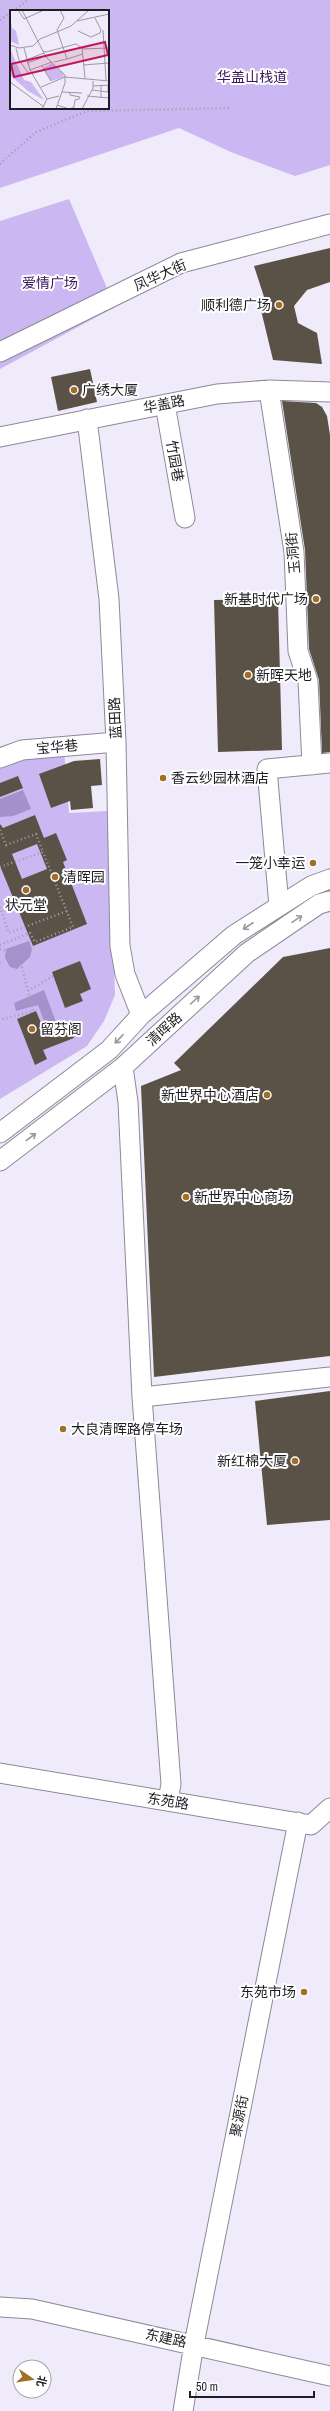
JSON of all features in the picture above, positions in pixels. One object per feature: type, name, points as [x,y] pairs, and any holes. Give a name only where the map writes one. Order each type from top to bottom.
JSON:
[{"type":"street","name":"凤华大街","points":[[0,352],[181,263],[330,224]]},
{"type":"street","name":"华盖路","points":[[0,437],[217,394],[269,390],[330,392]]},
{"type":"street","name":"玉洞街","points":[[269,390],[294,552],[298,651],[308,681],[321,764]]},
{"type":"street","name":"竹园巷","points":[[165,404],[185,518]]},
{"type":"street","name":"蓝田路","points":[[87,419],[109,600],[116,742],[120,946],[125,974],[141,1015]]},
{"type":"street","name":"宝华巷","points":[[0,758],[22,750],[116,742]]},
{"type":"street","points":[[279,906],[267,769],[321,764]]},
{"type":"street","name":"清晖路","points":[[0,1133],[109,1050],[141,1015],[234,935],[311,886],[330,879]]},
{"type":"street","name":"清晖路","points":[[0,1161],[123,1067],[247,954],[319,904],[330,901]]},
{"type":"street","points":[[123,1067],[128,1102],[142,1397],[171,1784],[168,1801]]},
{"type":"street","points":[[142,1397],[330,1377]]},
{"type":"street","name":"东苑路","points":[[0,1773],[311,1825],[330,1808]]},
{"type":"street","name":"聚源街","points":[[183,2411],[194,2344],[298,1822]]},
{"type":"street","name":"东建路","points":[[0,2307],[32,2309],[194,2344],[330,2376]]},
{"type":"path","points":[[15,10],[28,0]]},
{"type":"path","points":[[0,20],[10,13]]},
{"type":"path","points":[[0,164],[36,132],[87,111],[230,108]]},
{"type":"path","points":[[0,830],[6,846]]},
{"type":"path","points":[[0,844],[6,846],[36,834],[73,927],[35,942],[30,933],[0,945]]},
{"type":"path","points":[[0,867],[44,852]]},
{"type":"path","points":[[0,906],[9,933],[67,911]]},
{"type":"path","points":[[0,948],[19,954],[33,1011],[0,1020]]},
{"type":"path","points":[[28,990],[53,976]]},
{"type":"green space","name":"华盖山栈道","points":[[0,0],[330,0],[330,165],[295,176],[231,152],[179,128],[0,188]]},
{"type":"green space","name":"爱情广场","points":[[69,199],[115,307],[0,369],[0,221]]},
{"type":"green space","name":"清晖园","points":[[64,749],[69,813],[108,811],[115,995],[104,1021],[87,1046],[0,1099],[0,764]]},
{"type":"shaded area","points":[[23,790],[31,809],[13,816],[0,817],[0,799]]},
{"type":"shaded area","points":[[29,941],[32,949],[30,957],[17,969],[10,967],[5,958],[6,949]]},
{"type":"shaded area","points":[[44,990],[56,1022],[46,1026],[38,1005],[16,1011],[14,1003]]},
{"type":"building","name":"顺利德广场","points":[[330,248],[330,282],[307,290],[294,306],[298,323],[317,333],[322,364],[273,360],[260,306],[266,303],[254,266]]},
{"type":"building","name":"广绣大厦","points":[[90,369],[97,402],[58,411],[51,377]]},
{"type":"building","name":"新基时代广场","points":[[282,401],[316,403],[322,407],[327,416],[330,435],[330,752],[322,753],[319,680],[309,649],[305,550]]},
{"type":"building","name":"新晖天地","points":[[278,599],[282,750],[218,752],[214,600]]},
{"type":"building","points":[[100,759],[102,785],[91,786],[93,808],[71,810],[70,801],[51,808],[39,774],[74,761]]},
{"type":"building","points":[[18,776],[23,788],[0,797],[0,783]]},
{"type":"building","points":[[35,815],[44,838],[56,833],[67,860],[63,862],[87,924],[33,946],[0,866],[0,824],[3,828]],"holes":[[[37,844],[47,869],[22,879],[12,854]]]},
{"type":"building","points":[[330,948],[330,1356],[154,1377],[141,1086],[181,1070],[174,1063],[283,957]]},
{"type":"building","points":[[80,961],[91,989],[80,994],[83,1001],[65,1008],[52,972]]},
{"type":"building","points":[[36,1011],[44,1030],[67,1021],[74,1038],[43,1050],[47,1059],[35,1065],[17,1019]]},
{"type":"building","name":"新红棉大厦","points":[[330,1391],[330,1520],[267,1525],[255,1401]]},
{"type":"place","name":"顺利德广场","points":[[279,305]]},
{"type":"place","name":"广绣大厦","points":[[74,390]]},
{"type":"place","name":"新基时代广场","points":[[316,599]]},
{"type":"place","name":"新晖天地","points":[[248,675]]},
{"type":"place","name":"香云纱园林酒店","points":[[163,778]]},
{"type":"place","name":"一笼小幸运","points":[[313,863]]},
{"type":"place","name":"清晖园","points":[[55,877]]},
{"type":"place","name":"状元堂","points":[[26,890]]},
{"type":"place","name":"留芬阁","points":[[32,1029]]},
{"type":"place","name":"新世界中心酒店","points":[[267,1095]]},
{"type":"place","name":"新世界中心商场","points":[[186,1197]]},
{"type":"place","name":"大良清晖路停车场","points":[[63,1429]]},
{"type":"place","name":"新红棉大厦","points":[[295,1461]]},
{"type":"place","name":"东苑市场","points":[[304,1992]]}]
